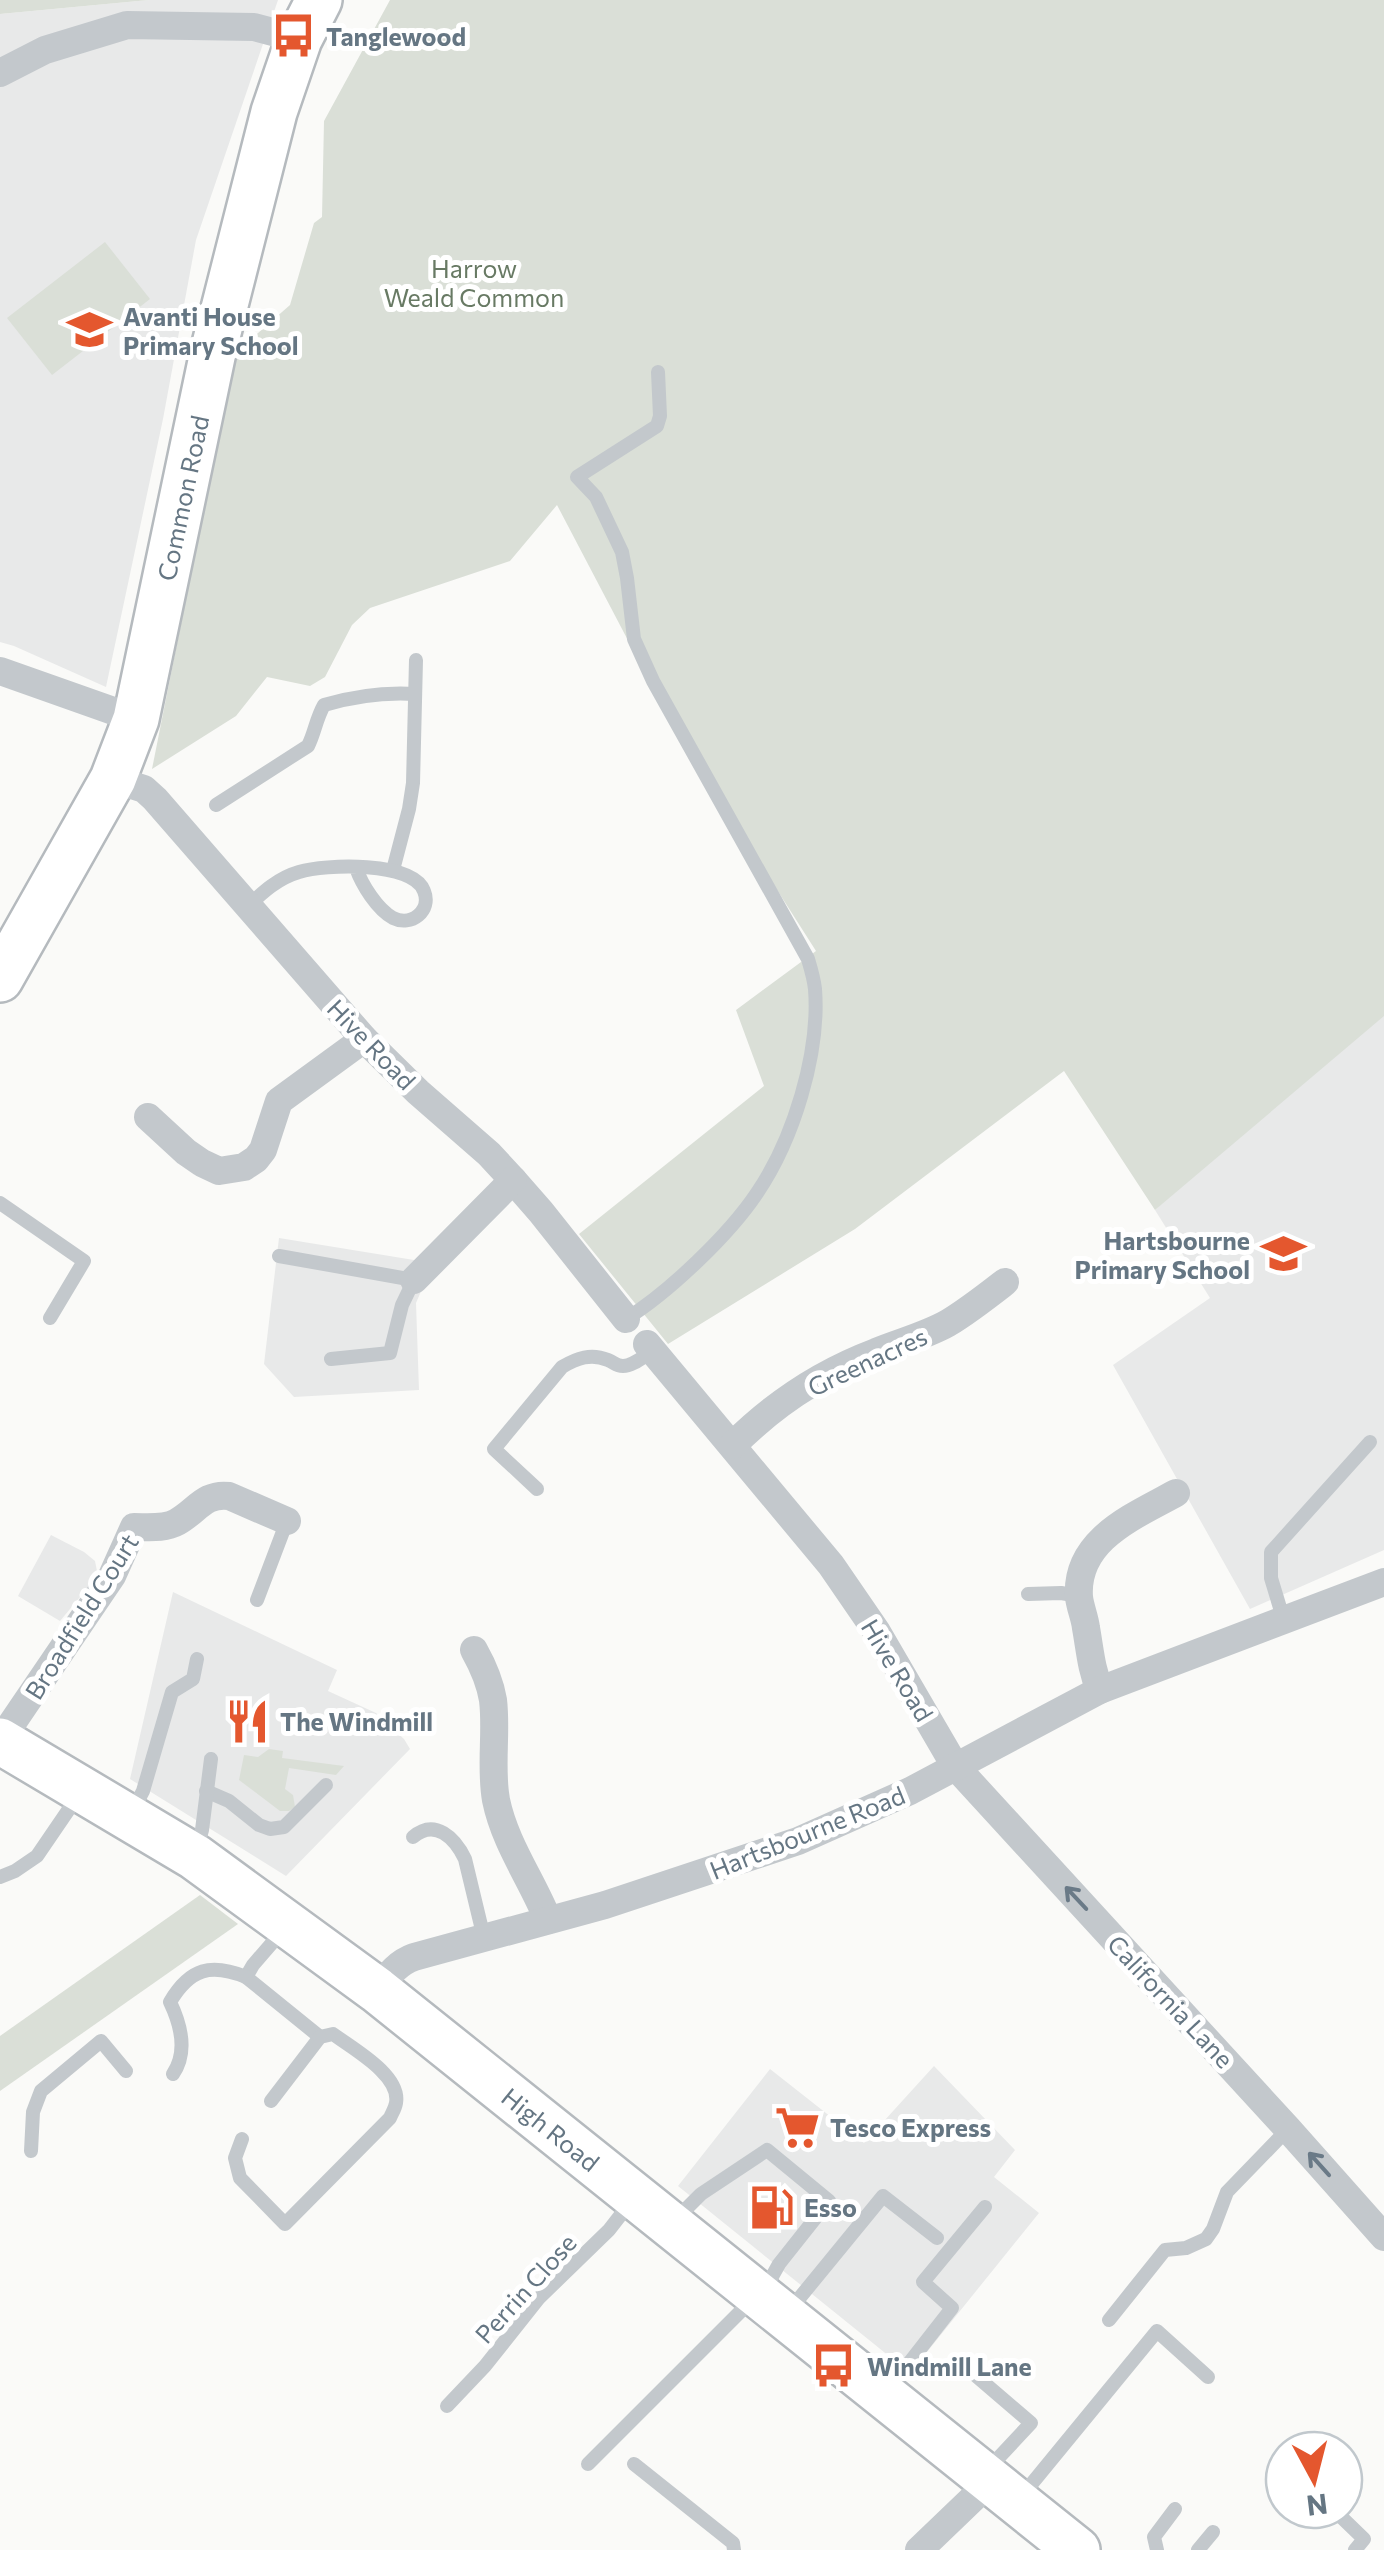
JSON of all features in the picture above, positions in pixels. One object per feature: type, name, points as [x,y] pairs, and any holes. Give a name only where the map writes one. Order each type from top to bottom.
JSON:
[{"type":"main road","name":"Common Road","points":[[0,979],[113,780],[136,719],[213,352],[274,112],[309,19]]},
{"type":"main road","name":"High Road","points":[[0,1741],[194,1856],[288,1923],[1077,2550]]},
{"type":"street","points":[[0,73],[45,50],[126,25],[254,27],[309,19]]},
{"type":"street","points":[[0,671],[136,719]]},
{"type":"street","name":"Hive Road","points":[[113,780],[144,789],[154,799],[364,1039],[513,1180],[626,1320]]},
{"type":"street","points":[[148,1117],[186,1152],[219,1171],[244,1167],[263,1150],[279,1101],[364,1039]]},
{"type":"street","points":[[414,1280],[513,1180]]},
{"type":"street","name":"Greenacres","points":[[733,1444],[806,1387],[873,1353],[947,1324],[1005,1282]]},
{"type":"street","name":"Hive Road","points":[[650,1348],[832,1565],[877,1632],[956,1766]]},
{"type":"street","points":[[1100,1690],[1092,1670],[1079,1596],[1086,1562],[1096,1544],[1116,1526],[1176,1493]]},
{"type":"street","name":"Broadfield Court","points":[[0,1741],[112,1576],[134,1527],[176,1522],[211,1496],[229,1496],[287,1520]]},
{"type":"street","name":"Hartsbourne Road","points":[[377,1990],[403,1960],[690,1878],[798,1841],[857,1816],[1100,1690],[1384,1582]]},
{"type":"street","points":[[474,1650],[484,1668],[493,1703],[493,1768],[500,1818],[548,1920]]},
{"type":"street","name":"California Lane","points":[[956,1766],[1384,2236]]},
{"type":"street","points":[[919,2550],[998,2485]]},
{"type":"lane","points":[[626,1320],[654,1301],[726,1231],[758,1192],[799,1105],[815,1015],[815,987],[808,960],[653,681],[634,639],[622,552],[596,498],[577,476],[657,426],[658,372]]},
{"type":"lane","points":[[392,870],[413,783],[416,660]]},
{"type":"lane","points":[[216,805],[308,746],[324,706],[385,692],[416,694]]},
{"type":"lane","points":[[247,907],[270,886],[297,872],[356,868],[408,875],[424,890],[424,912],[399,920],[389,916],[362,883],[356,868]]},
{"type":"lane","points":[[0,1203],[84,1261],[50,1318]]},
{"type":"lane","points":[[279,1256],[414,1280],[402,1304],[390,1352],[331,1359]]},
{"type":"lane","points":[[537,1488],[494,1450],[562,1367],[588,1356],[605,1358],[620,1367],[650,1348]]},
{"type":"lane","points":[[1284,1621],[1271,1578],[1270,1552],[1370,1442]]},
{"type":"lane","points":[[257,1600],[287,1520]]},
{"type":"lane","points":[[1028,1594],[1079,1596]]},
{"type":"lane","points":[[130,1817],[144,1788],[172,1692],[193,1679],[197,1660]]},
{"type":"lane","points":[[194,1856],[202,1830],[211,1759]]},
{"type":"lane","points":[[206,1791],[229,1801],[270,1829],[284,1827],[326,1785]]},
{"type":"lane","points":[[0,1877],[37,1856],[82,1788]]},
{"type":"lane","points":[[413,1837],[429,1828],[440,1831],[460,1848],[484,1938]]},
{"type":"lane","points":[[246,1978],[288,1923]]},
{"type":"lane","points":[[173,2074],[182,2050],[170,2002],[179,1988],[210,1968],[246,1978],[320,2037]]},
{"type":"lane","points":[[242,2139],[236,2158],[240,2178],[285,2224],[390,2118],[396,2101],[394,2084],[385,2074],[333,2034],[320,2037],[271,2101]]},
{"type":"lane","points":[[31,2151],[33,2112],[41,2092],[71,2066],[101,2041],[126,2070]]},
{"type":"lane","points":[[1109,2320],[1165,2250],[1186,2248],[1206,2239],[1227,2192],[1288,2129]]},
{"type":"lane","points":[[670,2225],[701,2194],[767,2150],[830,2200],[778,2264],[768,2302]]},
{"type":"lane","name":"Perrin Close","points":[[446,2406],[485,2366],[539,2298],[609,2230],[634,2196]]},
{"type":"lane","points":[[588,2464],[883,2196],[937,2238]]},
{"type":"lane","points":[[884,2394],[952,2308],[924,2282],[985,2207]]},
{"type":"lane","points":[[998,2485],[1157,2332],[1208,2377]]},
{"type":"lane","points":[[961,2364],[1030,2422],[998,2485]]},
{"type":"lane","points":[[634,2464],[733,2542],[734,2550]]},
{"type":"lane","points":[[1157,2550],[1154,2536],[1175,2509]]},
{"type":"lane","points":[[1354,2530],[1364,2540],[1354,2550]]},
{"type":"lane","points":[[1198,2550],[1213,2532]]},
{"type":"shaded area","name":"Avanti House Primary School","points":[[149,0],[278,0],[196,240],[106,687],[0,642],[0,14]]},
{"type":"shaded area","name":"Hartsbourne Primary School","points":[[1384,979],[1384,1550],[1250,1609],[1113,1365],[1210,1298],[1155,1210]]},
{"type":"shaded area","points":[[279,1238],[414,1260],[422,1289],[416,1303],[419,1390],[294,1397],[264,1364]]},
{"type":"shaded area","points":[[51,1535],[84,1552],[95,1561],[97,1571],[95,1579],[60,1621],[18,1596]]},
{"type":"shaded area","points":[[173,1592],[337,1670],[328,1691],[376,1713],[410,1749],[286,1876],[130,1779]]},
{"type":"shaded area","points":[[934,2066],[1015,2150],[994,2177],[1039,2213],[910,2373],[678,2186],[770,2069],[864,2143]]},
{"type":"green space","points":[[0,0],[149,0],[0,14]]},
{"type":"green space","name":"Harrow Weald Common","points":[[390,0],[1384,0],[1384,1016],[1155,1210],[1064,1071],[855,1229],[668,1344],[579,1234],[764,1086],[736,1010],[816,951],[675,730],[557,505],[510,561],[370,608],[352,625],[325,677],[310,686],[267,677],[236,716],[152,769],[235,353],[290,305],[314,223],[322,217],[324,121]]},
{"type":"green space","points":[[105,242],[150,299],[52,375],[7,318]]},
{"type":"green space","points":[[269,1749],[283,1751],[282,1758],[344,1766],[336,1775],[289,1768],[285,1789],[293,1795],[295,1807],[280,1811],[239,1780],[244,1755],[258,1757]]},
{"type":"green space","points":[[200,1895],[238,1924],[0,2091],[0,2036]]},
{"type":"place","name":"Tanglewood","points":[[293,36]]},
{"type":"place","name":"Avanti House Primary School","points":[[90,330]]},
{"type":"place","name":"Hartsbourne Primary School","points":[[1283,1254]]},
{"type":"place","name":"The Windmill","points":[[247,1721]]},
{"type":"place","name":"Tesco Express","points":[[797,2127]]},
{"type":"place","name":"Esso","points":[[771,2207]]},
{"type":"place","name":"Windmill Lane","points":[[834,2366]]}]
